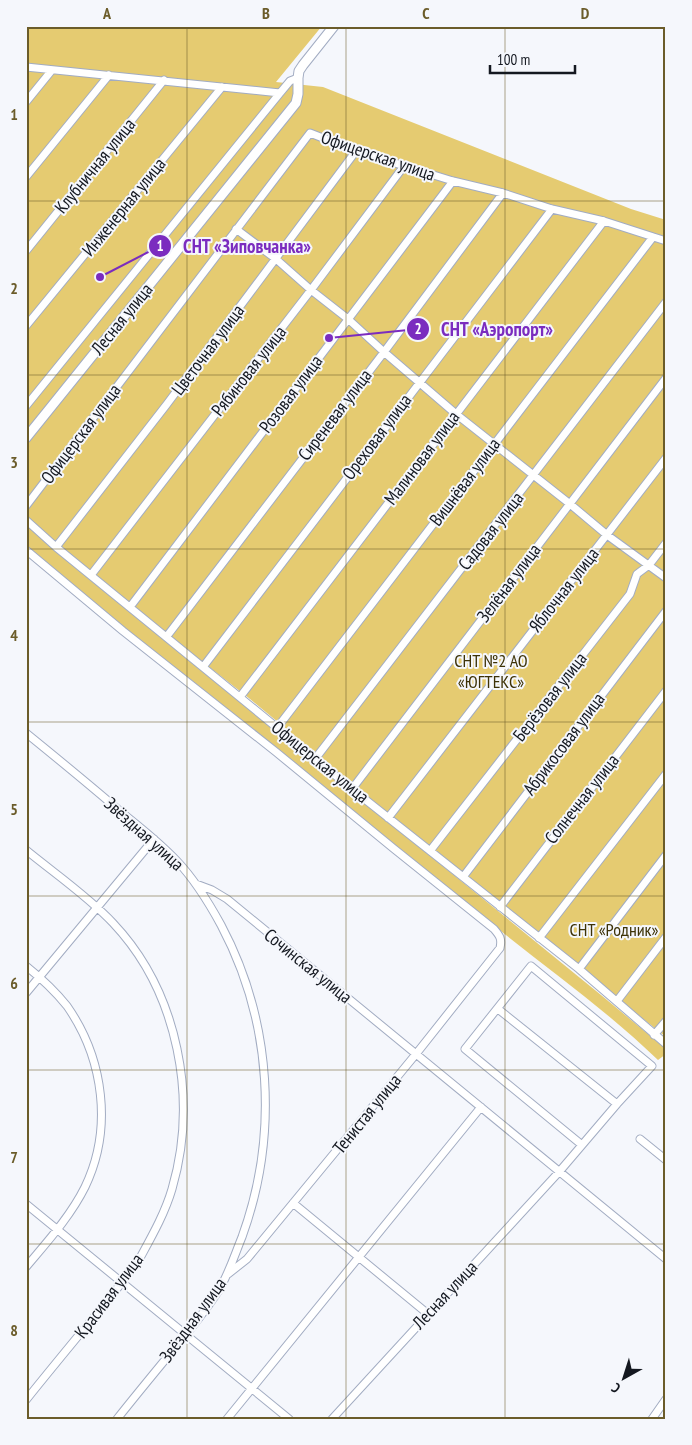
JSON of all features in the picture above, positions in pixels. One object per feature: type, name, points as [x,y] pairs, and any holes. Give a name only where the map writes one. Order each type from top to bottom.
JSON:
[{"type":"street","name":"Лесная улица","points":[[26,438],[296,103],[298,78],[303,65],[334,26]]},
{"type":"street","points":[[26,67],[280,93]]},
{"type":"street","points":[[26,102],[52,70]]},
{"type":"street","points":[[26,177],[109,75]]},
{"type":"street","name":"Лесная улица","points":[[26,406],[280,93],[290,81],[298,78]]},
{"type":"street","name":"Клубничная улица","points":[[26,251],[164,80]]},
{"type":"street","name":"Инженерная улица","points":[[26,326],[222,87]]},
{"type":"street","name":"Офицерская улица","points":[[26,506],[310,133],[356,151],[452,181],[503,193],[552,209],[604,220],[666,241]]},
{"type":"street","name":"Цветочная улица","points":[[56,547],[167,404],[356,151]]},
{"type":"street","name":"Рябиновая улица","points":[[91,575],[311,290],[404,166]]},
{"type":"street","name":"Розовая улица","points":[[130,607],[452,181]]},
{"type":"street","name":"Сиреневая улица","points":[[167,636],[503,193]]},
{"type":"street","name":"Ореховая улица","points":[[203,667],[552,209]]},
{"type":"street","name":"Малиновая улица","points":[[240,697],[604,220]]},
{"type":"street","points":[[236,229],[276,259],[348,319],[456,414],[607,535],[666,578]]},
{"type":"street","name":"Вишнёвая улица","points":[[278,728],[653,237]]},
{"type":"street","name":"Садовая улица","points":[[315,759],[666,302]]},
{"type":"street","name":"Зелёная улица","points":[[352,789],[666,378]]},
{"type":"street","name":"Яблочная улица","points":[[388,818],[666,458]]},
{"type":"street","name":"Офицерская улица","points":[[26,520],[56,547],[315,759],[617,1001],[666,1044]]},
{"type":"street","name":"Берёзовая улица","points":[[430,851],[630,594],[637,574],[648,565],[666,543]]},
{"type":"street","name":"Тенистая улица","points":[[26,550],[123,631],[276,752],[500,935],[500,948],[416,1054],[247,1260],[228,1274]]},
{"type":"street","name":"Абрикосовая улица","points":[[463,877],[666,611]]},
{"type":"street","name":"Солнечная улица","points":[[500,907],[666,691]]},
{"type":"street","name":"Звёздная улица","points":[[26,733],[154,839],[177,860],[196,884],[228,938],[247,985],[261,1042],[265,1088],[263,1151],[259,1180],[250,1213],[228,1274],[219,1290],[186,1334],[117,1419]]},
{"type":"street","points":[[539,938],[666,774]]},
{"type":"street","points":[[26,993],[154,839]]},
{"type":"street","name":"Красивая улица","points":[[26,850],[114,924],[136,952],[150,975],[172,1030],[182,1080],[184,1110],[180,1151],[172,1189],[167,1204],[151,1236],[133,1268],[26,1400]]},
{"type":"street","points":[[579,970],[666,855]]},
{"type":"street","name":"Сочинская улица","points":[[196,884],[212,890],[227,899],[666,1259]]},
{"type":"street","points":[[617,1001],[666,937]]},
{"type":"street","points":[[26,966],[40,977],[66,1006],[84,1036],[96,1070],[102,1109],[98,1149],[85,1186],[77,1202],[57,1230],[26,1268]]},
{"type":"street","name":"Лесная улица","points":[[332,1419],[559,1172],[616,1104],[652,1066],[531,966],[498,1009]]},
{"type":"street","points":[[582,1144],[466,1049],[498,1009],[616,1104]]},
{"type":"street","points":[[654,1035],[666,1021]]},
{"type":"street","points":[[227,1419],[481,1107]]},
{"type":"street","points":[[640,1139],[666,1160]]},
{"type":"street","points":[[293,1203],[428,1314]]},
{"type":"street","points":[[26,1204],[289,1419]]},
{"type":"street","points":[[652,1419],[666,1399]]},
{"type":"green space","points":[[26,26],[322,26],[276,82],[323,87],[631,209],[666,220],[666,1037],[539,938],[250,699],[56,547],[26,519]]},
{"type":"green space","points":[[26,525],[601,995],[666,1049],[666,1054],[658,1060],[614,1020],[26,549]]},
{"type":"place","name":"СНТ «Зиповчанка»","points":[[100,277]]},
{"type":"place","name":"СНТ «Аэропорт»","points":[[329,338]]},
{"type":"park label","name":"СНТ №2 АО «ЮГТЕКС»","points":[[491,671]]},
{"type":"park label","name":"СНТ «Родник»","points":[[614,930]]}]
